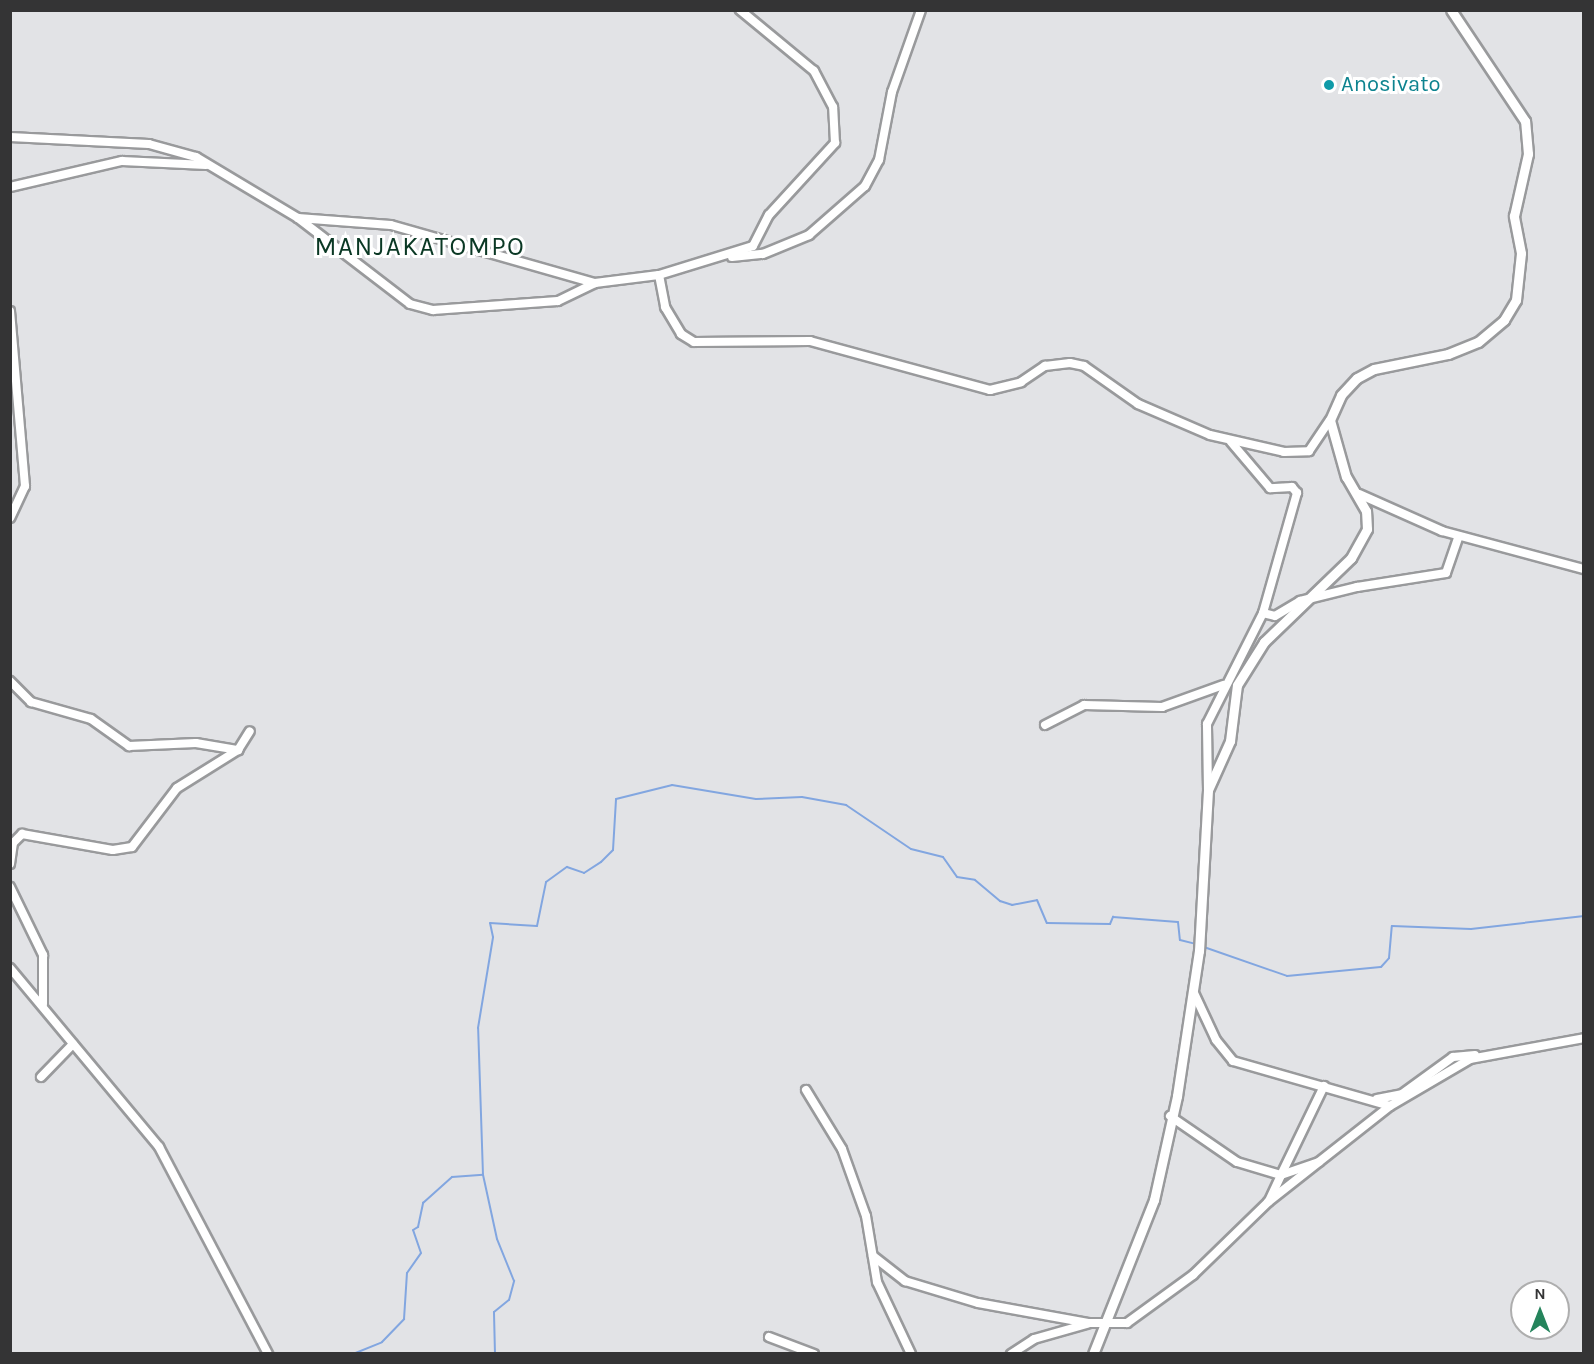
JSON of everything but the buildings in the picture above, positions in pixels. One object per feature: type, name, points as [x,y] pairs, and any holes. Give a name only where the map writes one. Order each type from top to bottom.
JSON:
[{"type":"street","points":[[10,137],[148,144],[210,165],[298,218],[410,304],[432,310],[558,301],[595,283],[659,275],[724,257],[753,246],[769,215],[835,143],[833,107],[814,71],[740,10]]},
{"type":"street","points":[[724,257],[763,254],[809,235],[865,186],[879,160],[892,92],[921,10]]},
{"type":"street","points":[[659,275],[665,307],[681,334],[694,342],[810,341],[990,390],[1021,382],[1045,366],[1070,363],[1084,366],[1138,404],[1230,441],[1309,451],[1330,420],[1341,395],[1357,378],[1374,369],[1449,354],[1478,342],[1504,320],[1516,300],[1521,252],[1514,216],[1528,154],[1524,121],[1451,10]]},
{"type":"street","points":[[10,187],[133,160],[210,165]]},
{"type":"street","points":[[298,218],[391,225],[595,283]]},
{"type":"street","points":[[10,311],[25,486],[10,518]]},
{"type":"street","points":[[1208,790],[1230,741],[1237,685],[1264,642],[1300,601],[1363,541],[1366,511],[1359,494],[1346,477],[1330,420]]},
{"type":"street","points":[[1092,1353],[1154,1200],[1194,993],[1199,947],[1208,790],[1204,737],[1223,685],[1263,613],[1297,494],[1292,487],[1270,488],[1230,441]]},
{"type":"street","points":[[1359,494],[1460,536],[1584,570]]},
{"type":"street","points":[[1263,613],[1275,616],[1300,601],[1446,573],[1460,536]]},
{"type":"street","points":[[10,681],[31,702],[91,719],[129,746],[196,743],[238,750]]},
{"type":"street","points":[[1046,725],[1084,705],[1162,707],[1223,685]]},
{"type":"street","points":[[10,864],[13,843],[22,834],[113,850],[132,847],[177,788],[238,750],[250,731]]},
{"type":"street","points":[[10,887],[43,955],[43,1004]]},
{"type":"street","points":[[10,968],[43,1004],[73,1044],[159,1147],[268,1353]]},
{"type":"street","points":[[1194,993],[1216,1040],[1233,1061],[1390,1106]]},
{"type":"street","points":[[873,1256],[905,1281],[978,1303],[1088,1323],[1105,1325],[1127,1323],[1148,1310],[1268,1203],[1390,1106],[1470,1059],[1584,1038]]},
{"type":"street","points":[[41,1077],[73,1044]]},
{"type":"street","points":[[1375,1100],[1402,1094],[1453,1057],[1489,1056]]},
{"type":"street","points":[[1268,1203],[1324,1086]]},
{"type":"street","points":[[806,1090],[842,1149],[866,1216],[877,1282],[911,1353]]},
{"type":"street","points":[[1170,1116],[1237,1162],[1281,1175],[1323,1161]]},
{"type":"street","points":[[1011,1353],[1035,1339],[1088,1323]]},
{"type":"street","points":[[769,1337],[814,1353]]},
{"type":"waterway","points":[[495,1354],[494,1312],[509,1300],[514,1281],[497,1239],[483,1175],[478,1028],[493,937],[490,923],[537,926],[546,882],[567,867],[584,873],[601,862],[613,850],[616,799],[672,785],[756,799],[802,797],[846,805],[911,849],[943,857],[957,877],[975,880],[1000,901],[1012,905],[1037,900],[1047,923],[1110,924],[1113,917],[1178,922],[1180,940],[1196,944]]},
{"type":"waterway","points":[[1201,946],[1287,976],[1381,967],[1389,958],[1392,926],[1471,929],[1584,916]]},
{"type":"waterway","points":[[353,1354],[382,1342],[404,1319],[407,1273],[421,1253],[413,1230],[418,1227],[423,1203],[452,1177],[483,1175]]},
{"type":"place","name":"Anosivato","points":[[1329,85]]},
{"type":"district","name":"MANJAKATOMPO","points":[[420,247]]}]
